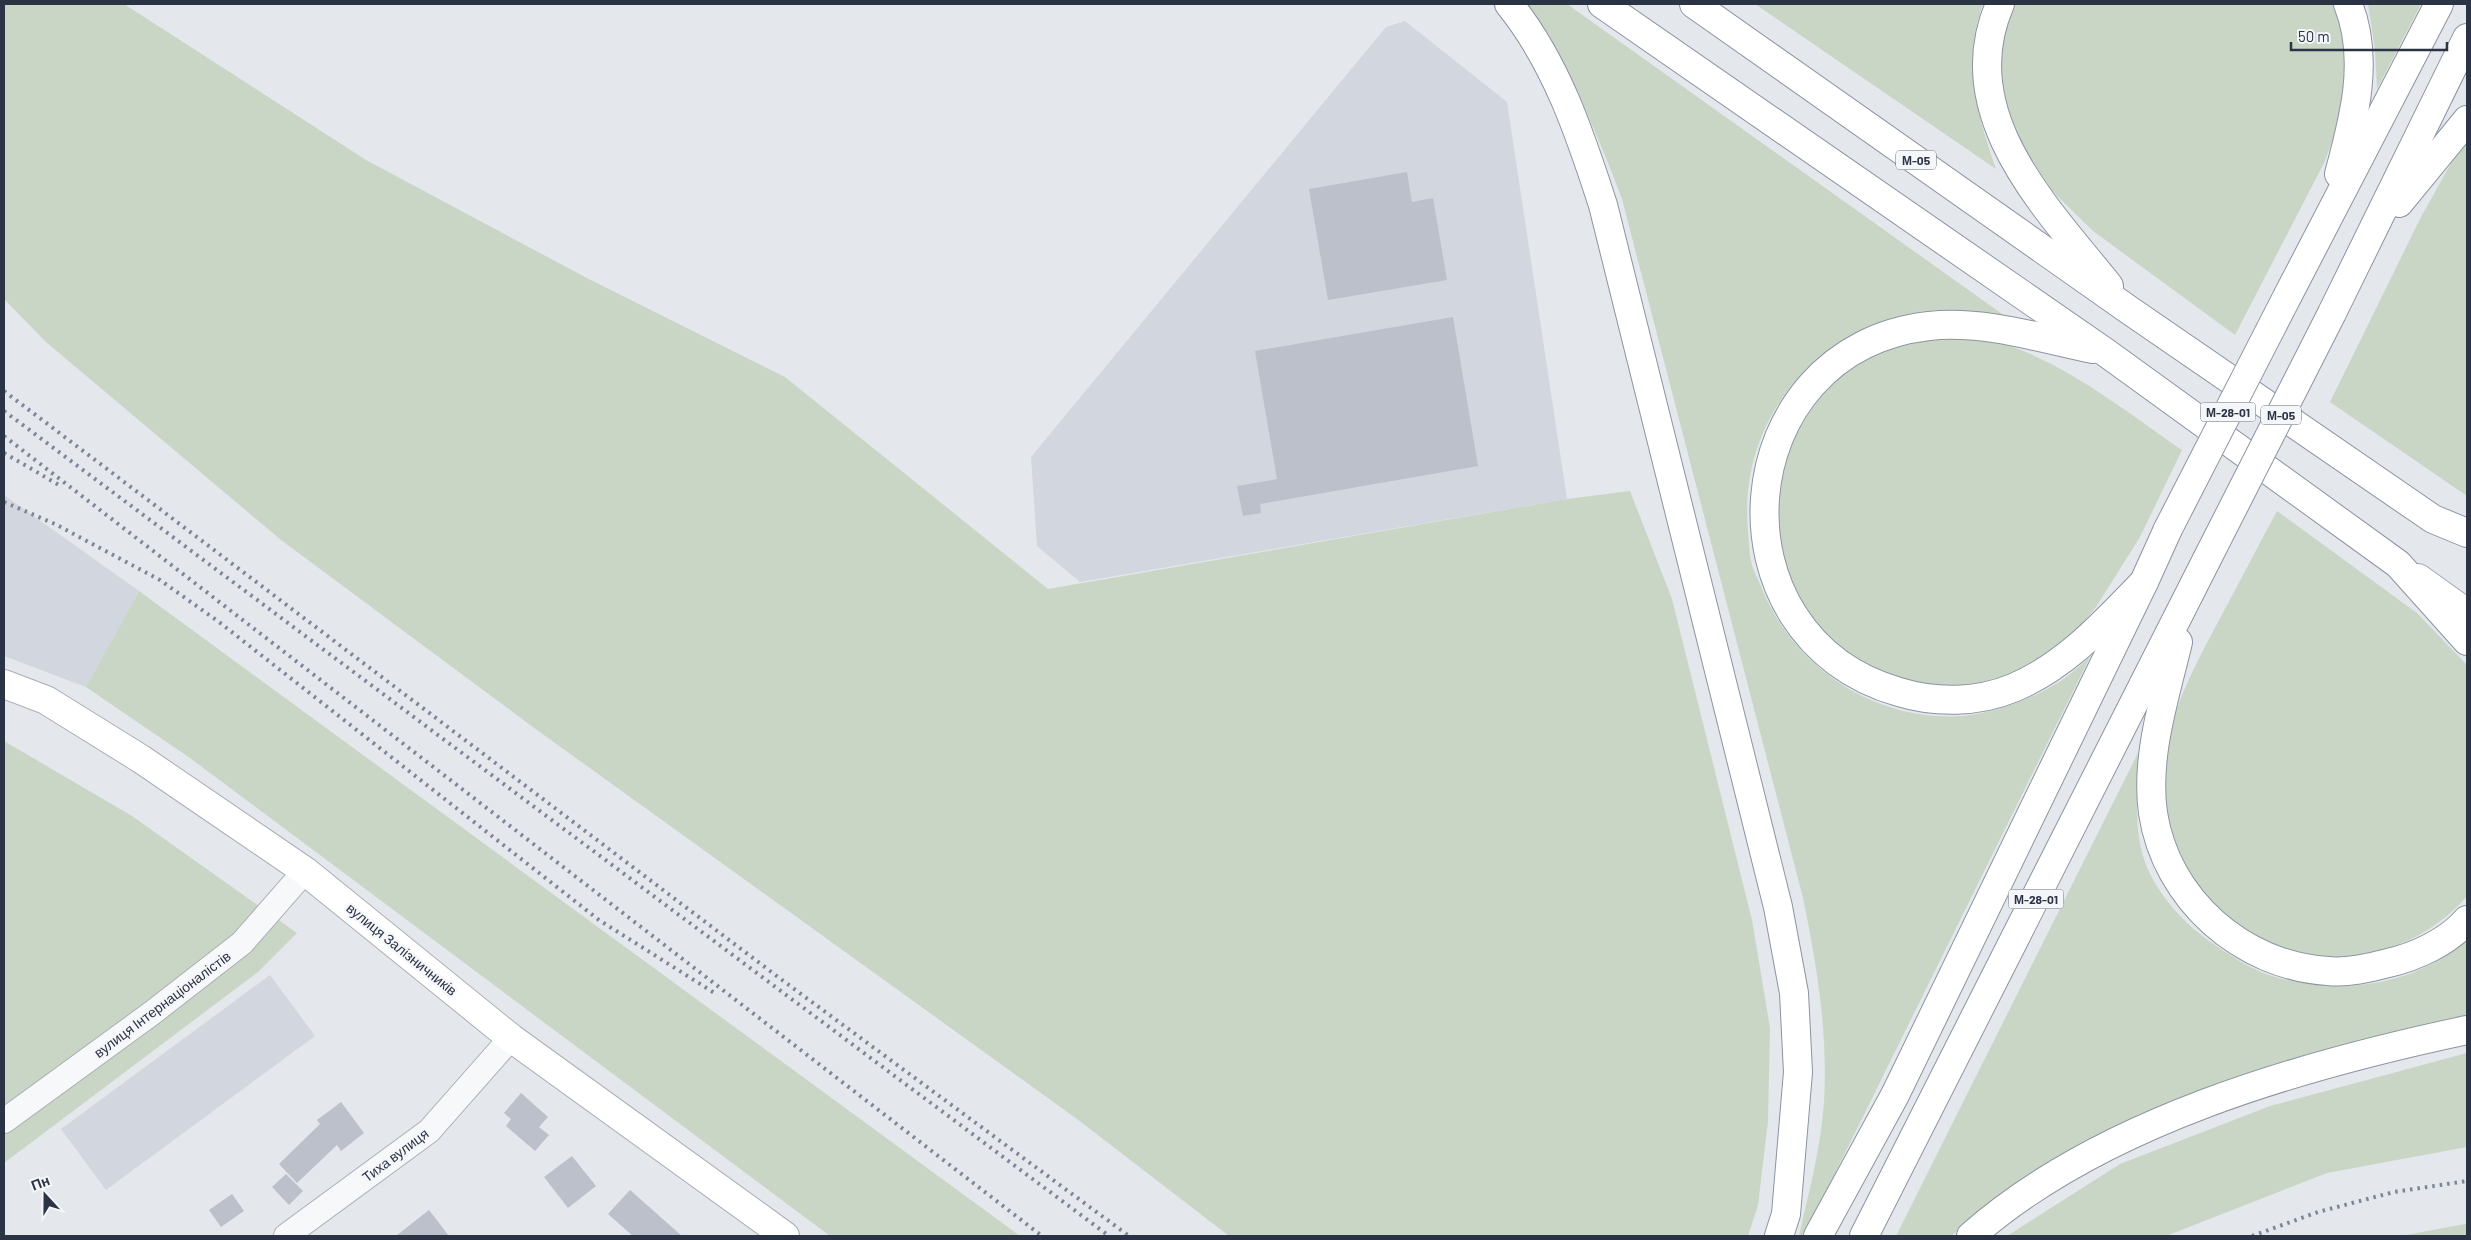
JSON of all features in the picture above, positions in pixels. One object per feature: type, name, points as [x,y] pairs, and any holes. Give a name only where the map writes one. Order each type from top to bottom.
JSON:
[{"type":"main road","points":[[1509,4],[1520,17],[1558,83],[1581,136],[1603,205],[1778,907],[1794,993],[1798,1072],[1786,1214],[1779,1236]]},
{"type":"main road","points":[[1602,4],[2105,352],[2467,613]]},
{"type":"main road","name":"М-05","points":[[1694,4],[2129,310],[2467,544]]},
{"type":"main road","points":[[2000,4],[1990,40],[1987,70],[1990,98],[1999,129],[2011,157],[2028,183],[2129,310]]},
{"type":"main road","points":[[2326,224],[2353,119],[2359,75],[2357,41],[2348,4]]},
{"type":"main road","name":"М-28-01","points":[[1818,1236],[1895,1095],[2168,529],[2439,4]]},
{"type":"main road","name":"М-28-01","points":[[1864,1236],[2369,241],[2467,38]]},
{"type":"main road","points":[[2369,241],[2467,120]]},
{"type":"main road","points":[[2105,352],[1972,326],[1930,326],[1894,333],[1859,348],[1826,370],[1798,401],[1779,435],[1766,479],[1764,522],[1770,561],[1785,600],[1806,634],[1845,670],[1884,688],[1922,699],[1974,699],[2013,688],[2061,662],[2092,635],[2144,582]]},
{"type":"main road","points":[[2432,519],[2467,533]]},
{"type":"main road","points":[[2398,564],[2467,642]]},
{"type":"main road","points":[[2189,597],[2157,730],[2151,769],[2154,814],[2165,854],[2184,890],[2211,923],[2248,949],[2288,964],[2328,971],[2366,969],[2404,960],[2435,944],[2467,920]]},
{"type":"main road","name":"вулиця Залізничників","points":[[4,684],[46,700],[141,759],[305,871],[511,1038],[784,1236]]},
{"type":"main road","points":[[1971,1236],[2033,1190],[2103,1148],[2197,1107],[2310,1070],[2467,1030]]},
{"type":"street","name":"вулиця Інтернаціоналістів","points":[[4,1121],[152,1013],[242,943],[305,871]]},
{"type":"street","name":"Тиха вулиця","points":[[286,1236],[429,1131],[511,1038]]},
{"type":"shaded area","points":[[1405,21],[1507,102],[1567,499],[1080,582],[1037,546],[1031,457],[1386,27]]},
{"type":"shaded area","points":[[4,495],[139,591],[86,687],[4,656]]},
{"type":"shaded area","points":[[270,975],[315,1036],[106,1190],[61,1129]]},
{"type":"green space","points":[[4,4],[124,4],[366,160],[583,276],[785,377],[1048,589],[1567,499],[1630,491],[1672,599],[1752,920],[1770,1028],[1768,1121],[1758,1205],[1748,1236],[1229,1236],[1077,1119],[537,730],[281,540],[46,342],[4,299]]},
{"type":"green space","points":[[1525,4],[1567,4],[2012,321],[1942,310],[1918,312],[1880,322],[1845,339],[1815,361],[1790,388],[1769,419],[1755,454],[1748,491],[1750,558],[1762,589],[1777,618],[1795,643],[1817,666],[1842,685],[1870,700],[1900,710],[1931,716],[1963,716],[1997,709],[2020,701],[2057,683],[2090,657],[1804,1236],[1799,1236],[1820,1136],[1825,1076],[1820,999],[1803,898],[1622,199],[1580,98],[1554,50]]},
{"type":"green space","points":[[1755,4],[1983,4],[1973,47],[1974,87],[1983,127],[1996,169]]},
{"type":"green space","points":[[2013,4],[2335,4],[2342,24],[2348,55],[2340,120],[2325,161],[2235,335],[2093,231],[2048,187],[2026,155],[2001,97],[1999,64],[2003,34]]},
{"type":"green space","points":[[2368,4],[2421,4],[2377,89],[2375,50]]},
{"type":"green space","points":[[2467,138],[2467,496],[2330,402],[2421,217]]},
{"type":"green space","points":[[1936,336],[1974,336],[2003,343],[2030,354],[2083,382],[2182,450],[2140,537],[2096,607],[2066,643],[2028,668],[1982,685],[1939,689],[1899,682],[1857,662],[1818,629],[1795,596],[1779,556],[1776,478],[1808,407],[1840,373],[1890,346]]},
{"type":"green space","points":[[2277,511],[2417,613],[2467,665],[2467,896],[2450,914],[2430,928],[2408,941],[2384,950],[2360,955],[2310,956],[2286,950],[2259,938],[2234,922],[2212,902],[2194,878],[2179,852],[2169,824],[2164,795],[2164,765],[2171,727],[2177,709],[2200,656]]},
{"type":"green space","points":[[139,591],[1020,1236],[830,1236],[190,758],[86,687]]},
{"type":"green space","points":[[4,741],[132,816],[297,933],[258,972],[4,1163]]},
{"type":"green space","points":[[2138,753],[2138,822],[2141,849],[2145,862],[2165,898],[2183,919],[2204,937],[2245,964],[2270,975],[2299,982],[2341,986],[2383,981],[2422,969],[2451,952],[2467,938],[2467,1016],[2430,1025],[2013,1187],[1951,1236],[1896,1236]]},
{"type":"green space","points":[[2467,1053],[2467,1147],[2327,1173],[2166,1236],[2007,1236],[2120,1164],[2270,1106]]},
{"type":"green space","points":[[2467,1224],[2467,1236],[2401,1236],[2459,1225]]},
{"type":"building","points":[[1407,172],[1412,202],[1433,198],[1447,280],[1328,300],[1309,189]]},
{"type":"building","points":[[1453,317],[1478,466],[1260,504],[1261,513],[1243,516],[1237,486],[1277,479],[1255,351]]},
{"type":"building","points":[[521,1093],[548,1117],[539,1127],[549,1135],[535,1151],[506,1126],[511,1119],[504,1113]]},
{"type":"building","points":[[341,1102],[364,1133],[341,1151],[337,1145],[297,1183],[279,1164],[320,1124],[317,1120]]},
{"type":"building","points":[[572,1156],[596,1186],[568,1208],[544,1177]]},
{"type":"building","points":[[286,1174],[303,1191],[289,1205],[272,1187]]},
{"type":"building","points":[[630,1190],[682,1236],[633,1236],[608,1214]]},
{"type":"building","points":[[232,1194],[244,1211],[221,1227],[209,1210]]},
{"type":"building","points":[[429,1210],[449,1236],[396,1236]]},
{"type":"railway","points":[[4,391],[778,977],[1129,1236]]},
{"type":"railway","points":[[4,411],[1109,1236]]},
{"type":"railway","points":[[4,436],[1042,1236]]},
{"type":"railway","points":[[4,453],[59,485]]},
{"type":"railway","points":[[4,502],[55,524],[160,580],[219,622],[599,920],[716,994]]},
{"type":"railway","points":[[2252,1236],[2318,1212],[2394,1192],[2467,1181]]}]
